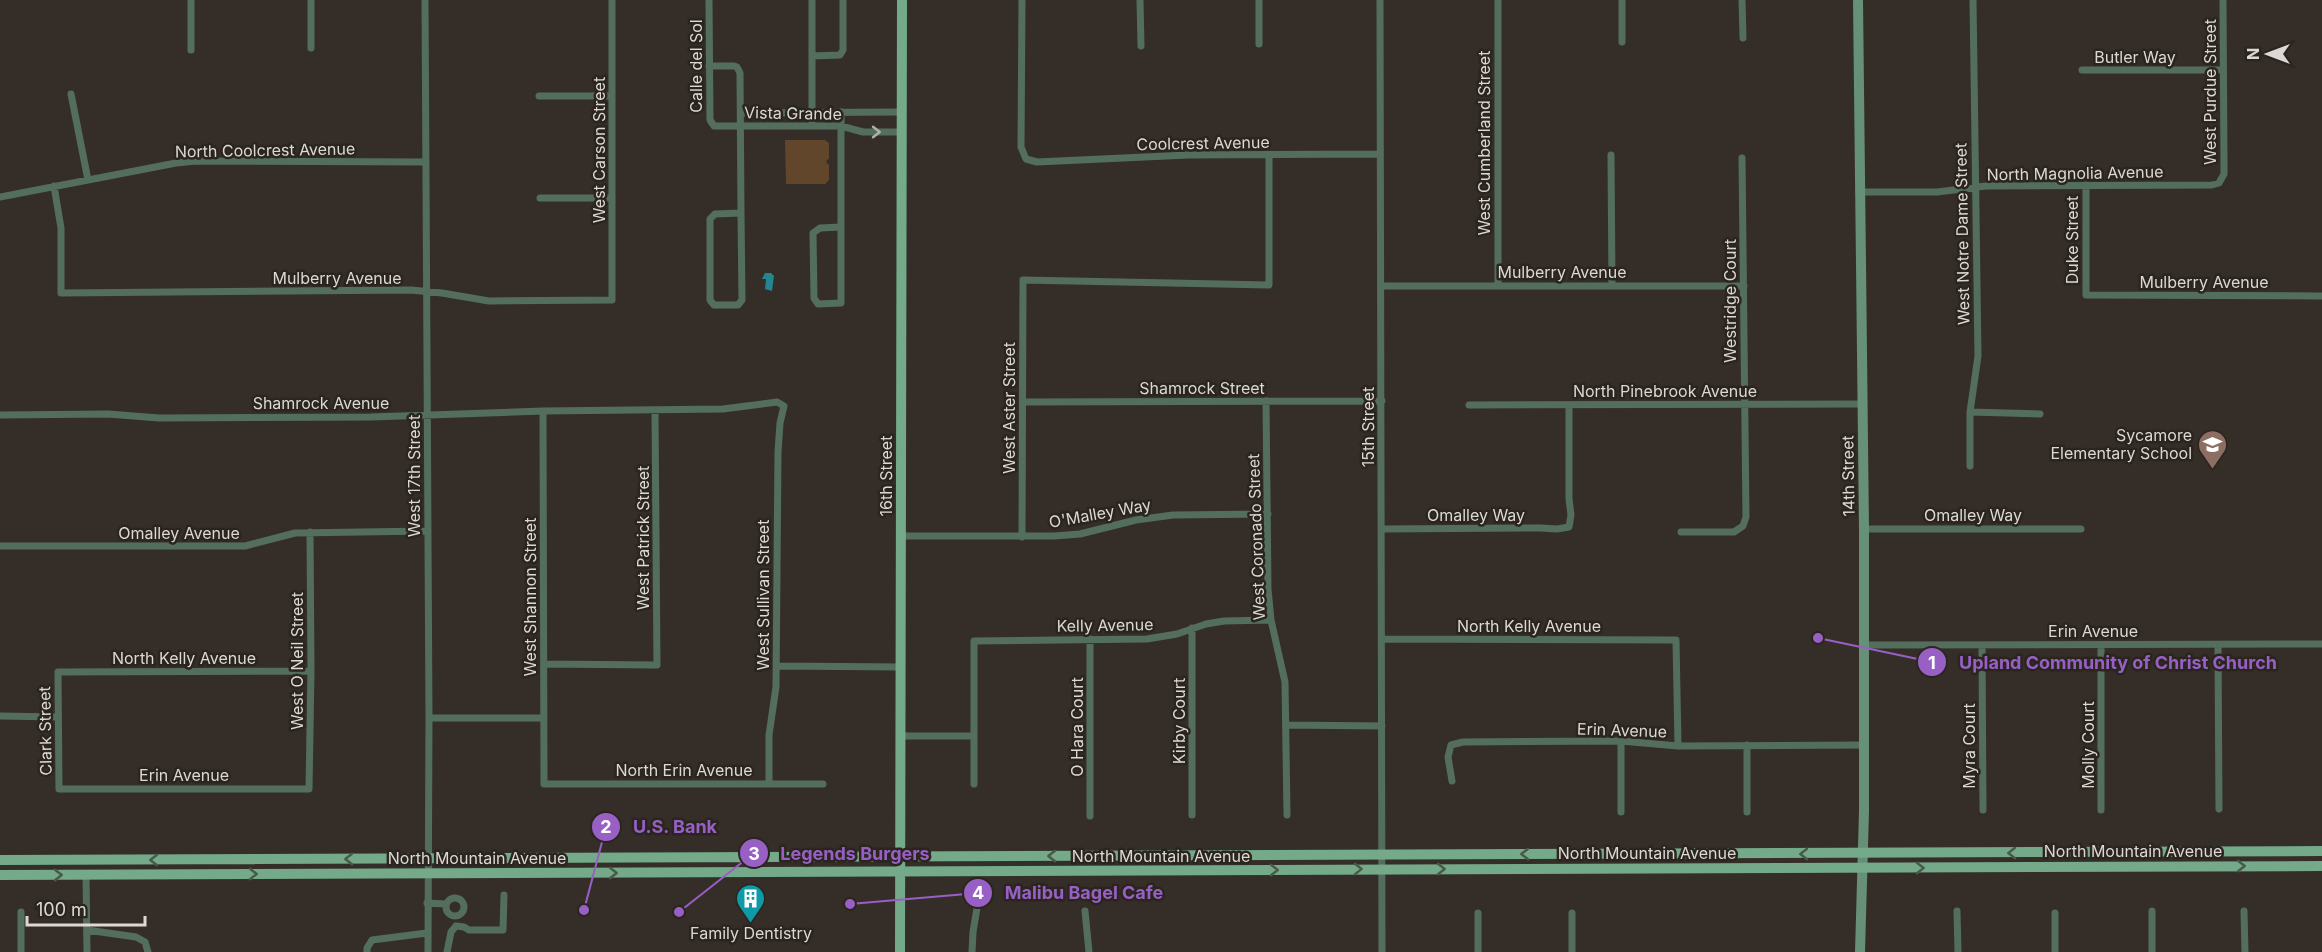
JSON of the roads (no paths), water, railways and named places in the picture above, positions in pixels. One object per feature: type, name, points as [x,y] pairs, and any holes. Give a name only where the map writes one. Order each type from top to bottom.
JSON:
[{"type":"main road","name":"16th Street","points":[[900,952],[902,0]]},
{"type":"main road","name":"North Mountain Avenue","points":[[0,860],[2322,851]]},
{"type":"main road","points":[[651,873],[652,859]]},
{"type":"main road","name":"North Mountain Avenue","points":[[0,875],[2322,866]]},
{"type":"street","points":[[190,50],[191,0]]},
{"type":"street","points":[[311,0],[311,48]]},
{"type":"street","name":"West 17th Street","points":[[425,0],[428,952]]},
{"type":"street","name":"West Carson Street","points":[[612,0],[612,300]]},
{"type":"street","name":"Calle del Sol","points":[[709,0],[710,120],[714,126],[718,126]]},
{"type":"street","points":[[812,0],[812,126]]},
{"type":"street","points":[[812,56],[840,55],[843,50],[843,0]]},
{"type":"street","name":"Coolcrest Avenue","points":[[1022,0],[1021,147],[1026,159],[1037,162],[1188,155],[1380,154]]},
{"type":"street","points":[[1140,0],[1141,46]]},
{"type":"street","points":[[1259,0],[1259,44]]},
{"type":"street","name":"15th Street","points":[[1380,0],[1382,952]]},
{"type":"street","name":"West Cumberland Street","points":[[1498,0],[1498,285]]},
{"type":"street","points":[[1622,0],[1622,42]]},
{"type":"street","points":[[1742,0],[1743,38]]},
{"type":"street","name":"14th Street","points":[[1858,0],[1864,529],[1864,745],[1860,952]]},
{"type":"street","name":"West Notre Dame Street","points":[[1970,466],[1970,412],[1978,356],[1973,0]]},
{"type":"street","name":"West Purdue Street","points":[[2219,183],[2224,174],[2223,0]]},
{"type":"street","points":[[709,66],[732,65],[739,69],[741,113],[742,300],[738,305],[714,305],[710,300],[710,219],[715,214],[741,213]]},
{"type":"street","name":"Butler Way","points":[[2082,70],[2223,70]]},
{"type":"street","points":[[71,94],[88,180]]},
{"type":"street","points":[[539,96],[612,96]]},
{"type":"street","points":[[841,112],[841,126],[841,227],[841,303],[818,304],[814,298],[813,233],[820,228],[841,227]]},
{"type":"street","name":"Vista Grande","points":[[741,113],[902,112]]},
{"type":"street","name":"Vista Grande","points":[[718,126],[841,126],[863,132],[902,132]]},
{"type":"street","name":"West Aster Street","points":[[1022,537],[1023,280],[1269,285],[1269,155]]},
{"type":"street","points":[[1611,155],[1612,286]]},
{"type":"street","name":"Westridge Court","points":[[1681,532],[1734,532],[1743,526],[1746,517],[1742,158]]},
{"type":"street","name":"North Coolcrest Avenue","points":[[0,197],[196,161],[426,162]]},
{"type":"street","name":"North Magnolia Avenue","points":[[1859,192],[1937,192],[1975,188],[2219,183]]},
{"type":"street","name":"Duke Street","points":[[2085,185],[2086,295]]},
{"type":"street","name":"Mulberry Avenue","points":[[54,186],[61,228],[61,293],[427,291],[489,301],[612,300]]},
{"type":"street","points":[[540,198],[612,198]]},
{"type":"street","name":"Mulberry Avenue","points":[[1381,286],[1743,286]]},
{"type":"street","name":"Mulberry Avenue","points":[[2086,295],[2322,296]]},
{"type":"street","name":"West Coronado Street","points":[[1266,401],[1268,590],[1271,620],[1285,682],[1287,815]]},
{"type":"street","name":"Shamrock Street","points":[[1023,402],[1382,401]]},
{"type":"street","name":"Shamrock Avenue","points":[[0,415],[371,417],[543,411],[723,410],[768,402],[777,402],[784,406]]},
{"type":"street","name":"North Pinebrook Avenue","points":[[1469,405],[1862,404]]},
{"type":"street","name":"Omalley Way","points":[[1382,529],[1541,528],[1557,530],[1569,527],[1571,515],[1569,405]]},
{"type":"street","name":"West Sullivan Street","points":[[769,784],[769,735],[775,703],[777,666],[778,452],[784,406]]},
{"type":"street","name":"West Shannon Street","points":[[543,411],[544,784]]},
{"type":"street","name":"West Patrick Street","points":[[544,664],[657,665],[655,411]]},
{"type":"street","points":[[1970,412],[2040,414]]},
{"type":"street","name":"O'Malley Way","points":[[901,536],[1022,537],[1080,534],[1136,520],[1173,515],[1268,514]]},
{"type":"street","name":"Omalley Way","points":[[1864,529],[2081,529]]},
{"type":"street","name":"Omalley Avenue","points":[[0,546],[245,546],[295,533],[428,531]]},
{"type":"street","name":"West O Neil Street","points":[[309,789],[310,532]]},
{"type":"street","name":"Kelly Avenue","points":[[974,736],[974,641],[1162,637],[1224,621],[1271,620]]},
{"type":"street","name":"Kirby Court","points":[[1192,628],[1192,815]]},
{"type":"street","name":"O Hara Court","points":[[1090,639],[1090,816]]},
{"type":"street","name":"North Kelly Avenue","points":[[1382,639],[1676,640],[1678,746]]},
{"type":"street","name":"Erin Avenue","points":[[1864,645],[2322,644]]},
{"type":"street","name":"Myra Court","points":[[1982,645],[1983,810]]},
{"type":"street","name":"Molly Court","points":[[2101,645],[2101,810]]},
{"type":"street","points":[[2218,645],[2219,809]]},
{"type":"street","points":[[777,666],[901,667]]},
{"type":"street","name":"North Kelly Avenue","points":[[58,672],[311,671]]},
{"type":"street","name":"Clark Street","points":[[58,672],[59,789]]},
{"type":"street","points":[[0,716],[58,717]]},
{"type":"street","points":[[429,718],[544,718]]},
{"type":"street","points":[[1287,725],[1382,726]]},
{"type":"street","points":[[901,736],[974,736],[974,784]]},
{"type":"street","points":[[1621,741],[1621,812]]},
{"type":"street","name":"Erin Avenue","points":[[1452,781],[1448,758],[1451,745],[1464,742],[1621,741],[1678,746],[1864,745]]},
{"type":"street","points":[[1747,745],[1748,812]]},
{"type":"street","name":"North Erin Avenue","points":[[544,784],[823,784]]},
{"type":"street","name":"Erin Avenue","points":[[59,789],[309,789]]},
{"type":"street","points":[[86,875],[87,952]]},
{"type":"street","points":[[456,926],[469,930],[503,930],[504,895]]},
{"type":"street","points":[[427,903],[446,904],[454,898],[460,900],[463,909],[455,915]]},
{"type":"street","points":[[446,904],[449,913],[455,915]]},
{"type":"street","points":[[972,952],[977,908]]},
{"type":"street","points":[[1085,911],[1089,952]]},
{"type":"street","points":[[1958,911],[1958,952]]},
{"type":"street","points":[[2152,911],[2152,952]]},
{"type":"street","points":[[2244,911],[2245,952]]},
{"type":"street","points":[[21,912],[21,952]]},
{"type":"street","points":[[1478,913],[1478,952]]},
{"type":"street","points":[[1572,913],[1572,952]]},
{"type":"street","points":[[2055,913],[2055,952]]},
{"type":"street","points":[[447,952],[451,932],[456,926],[455,915]]},
{"type":"street","points":[[87,930],[136,937],[145,942],[148,952]]},
{"type":"street","points":[[367,952],[372,940],[427,933]]},
{"type":"water","points":[[765,273],[771,273],[774,276],[772,291],[765,289],[766,279],[762,279]]},
{"type":"place","name":"Sycamore Elementary School","points":[[2213,470]]},
{"type":"place","name":"Upland Community of Christ Church","points":[[1818,638]]},
{"type":"place","name":"Malibu Bagel Cafe","points":[[850,904]]},
{"type":"place","name":"U.S. Bank","points":[[584,910]]},
{"type":"place","name":"Legends Burgers","points":[[679,912]]},
{"type":"place","name":"Family Dentistry","points":[[751,924]]}]
